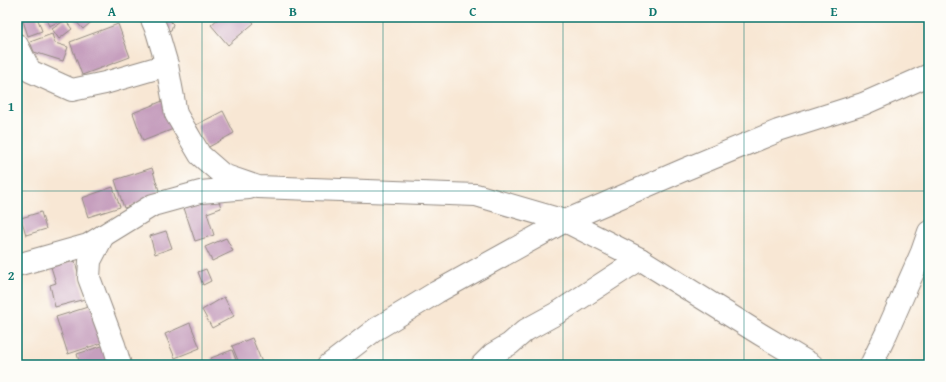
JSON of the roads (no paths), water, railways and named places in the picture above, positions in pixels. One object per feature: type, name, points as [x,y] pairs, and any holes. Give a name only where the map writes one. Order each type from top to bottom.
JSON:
[{"type":"street","points":[[151,17],[157,30],[167,65],[176,114],[200,155],[222,175],[258,187]]},
{"type":"street","points":[[17,46],[30,71],[72,90],[105,83],[167,65]]},
{"type":"street","points":[[329,365],[376,329],[437,292],[565,220],[778,131],[863,104],[929,75]]},
{"type":"street","points":[[17,265],[88,245],[153,205],[200,192],[258,187],[476,195],[565,220],[640,259],[812,365]]},
{"type":"street","points":[[871,365],[919,258],[929,232]]},
{"type":"street","points":[[102,236],[90,261],[89,278],[120,365]]},
{"type":"street","points":[[482,365],[493,354],[510,344],[526,330],[559,312],[640,259]]}]
